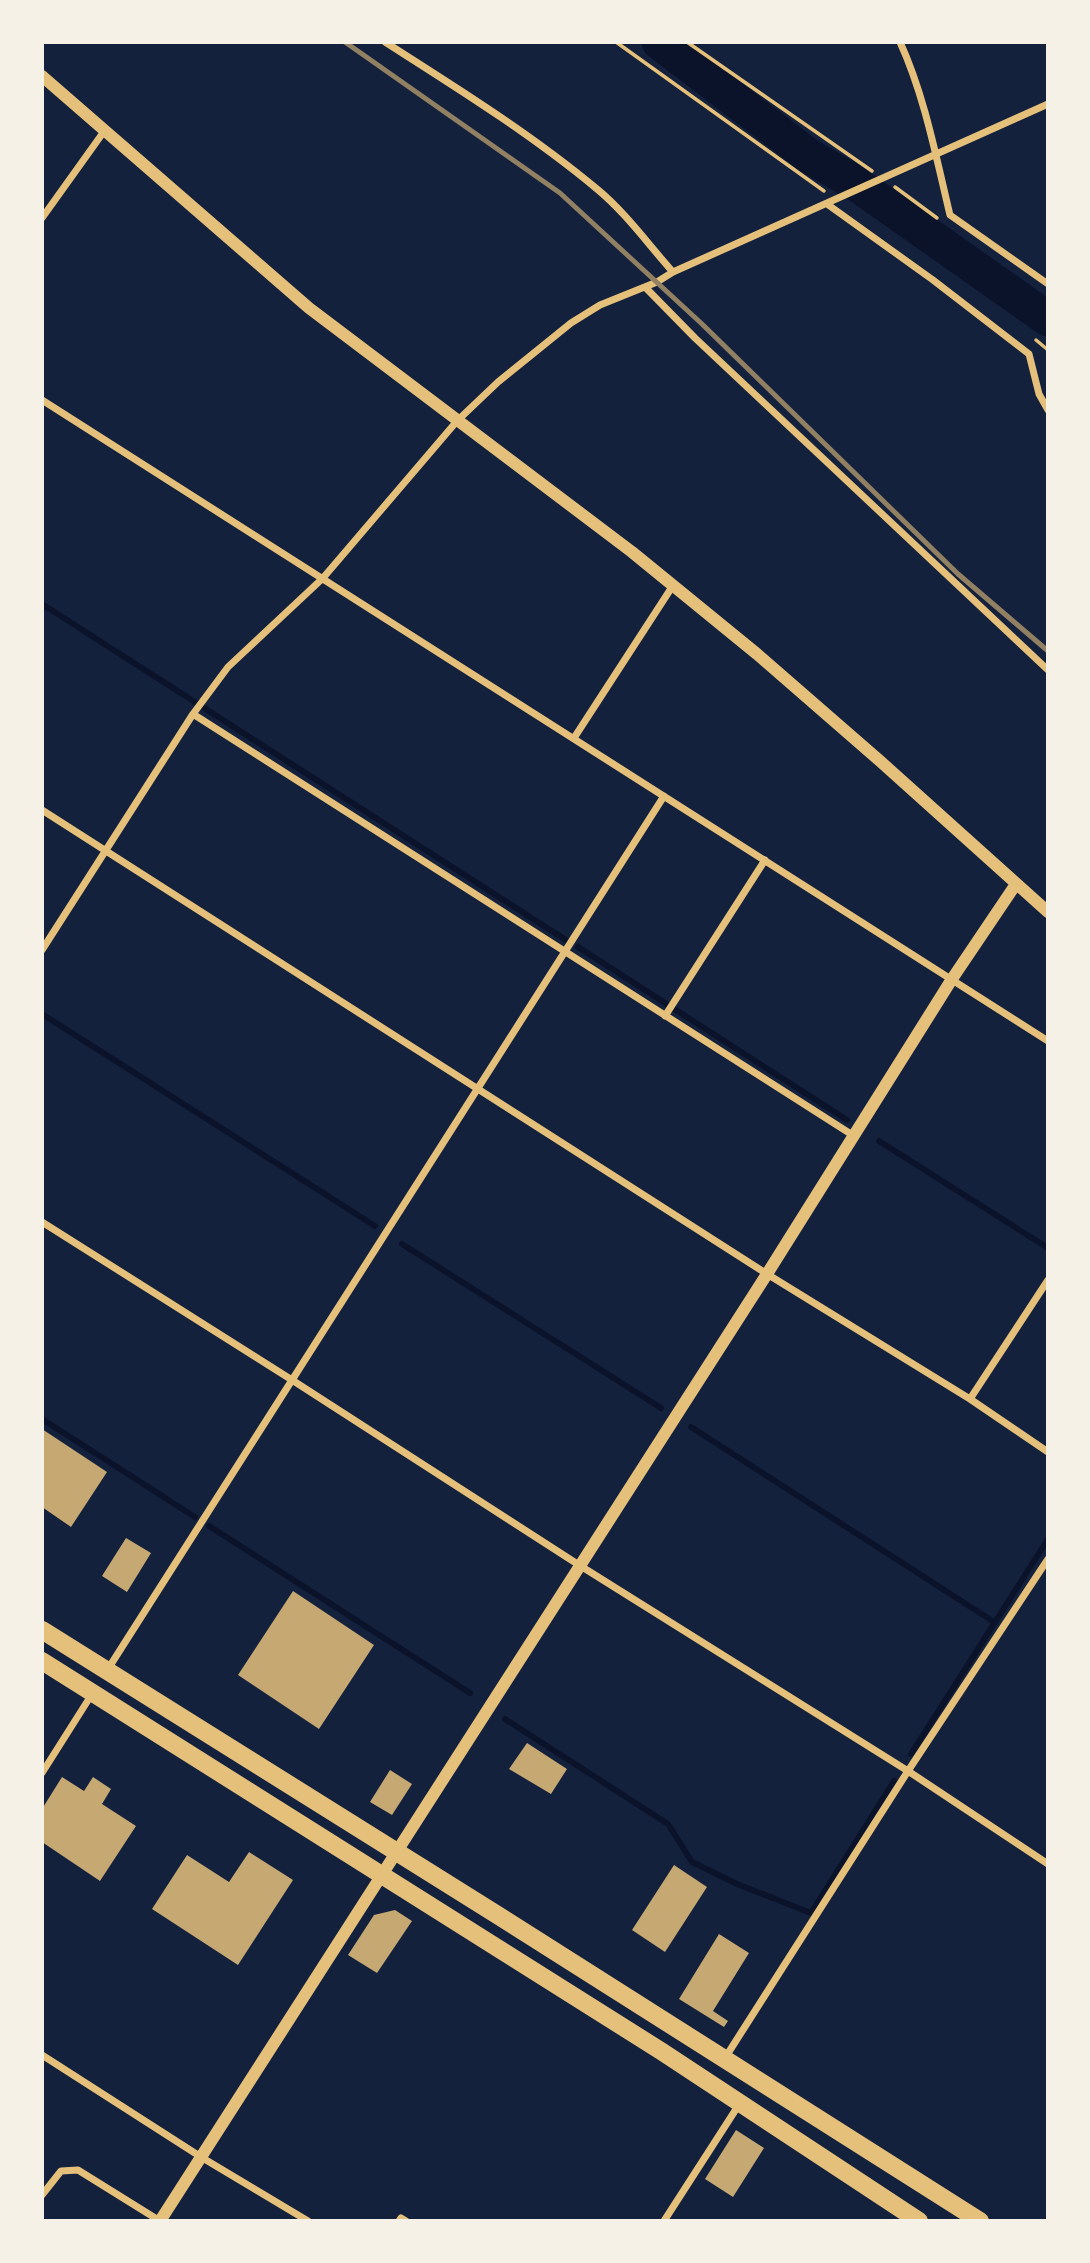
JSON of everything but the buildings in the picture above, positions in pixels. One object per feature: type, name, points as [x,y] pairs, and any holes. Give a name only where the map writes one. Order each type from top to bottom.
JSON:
[{"type":"highway","points":[[42,1630],[980,2221]]},
{"type":"highway","points":[[42,1661],[740,2102],[898,2215],[919,2221]]},
{"type":"street","points":[[385,42],[500,117],[597,189],[673,272]]},
{"type":"street","points":[[900,42],[910,65],[950,215],[1048,284]]},
{"type":"street","points":[[42,76],[309,308],[632,552],[788,681],[1048,912]]},
{"type":"street","points":[[42,950],[205,696],[247,647],[323,578],[457,421],[498,382],[571,323],[600,305],[1048,104]]},
{"type":"street","points":[[42,218],[104,130]]},
{"type":"street","points":[[827,204],[933,279],[1030,354],[1039,394],[1048,410]]},
{"type":"street","points":[[645,287],[1048,670]]},
{"type":"street","points":[[42,400],[1048,1041]]},
{"type":"street","points":[[574,738],[672,587]]},
{"type":"street","points":[[194,712],[854,1136]]},
{"type":"street","points":[[108,1670],[664,796]]},
{"type":"street","points":[[42,810],[767,1274],[970,1399],[1048,1452]]},
{"type":"street","points":[[666,1015],[765,860]]},
{"type":"street","points":[[42,2195],[61,2171],[78,2170],[160,2221],[767,1274],[952,979],[1016,884]]},
{"type":"street","points":[[42,1222],[579,1565],[908,1771],[1048,1864]]},
{"type":"street","points":[[970,1399],[1048,1280]]},
{"type":"street","points":[[724,2058],[1048,1559]]},
{"type":"street","points":[[42,1773],[93,1693]]},
{"type":"street","points":[[42,2055],[201,2157],[308,2221]]},
{"type":"street","points":[[664,2221],[740,2102]]},
{"type":"street","points":[[399,2221],[401,2218],[406,2221]]},
{"type":"path","points":[[687,42],[878,179]]},
{"type":"waterway","points":[[659,42],[809,156],[852,181],[1048,319]]},
{"type":"waterway","points":[[42,604],[566,940]]},
{"type":"waterway","points":[[578,947],[847,1120]]},
{"type":"waterway","points":[[42,1014],[375,1226]]},
{"type":"waterway","points":[[879,1141],[1048,1248]]},
{"type":"waterway","points":[[402,1244],[661,1408]]},
{"type":"waterway","points":[[42,1419],[195,1517]]},
{"type":"waterway","points":[[691,1427],[994,1622]]},
{"type":"waterway","points":[[209,1526],[470,1693]]},
{"type":"waterway","points":[[911,1754],[1048,1539]]},
{"type":"waterway","points":[[505,1719],[668,1824],[692,1862],[737,1884],[811,1913],[894,1781]]},
{"type":"railway","points":[[345,42],[560,193],[702,324],[958,574],[1048,651]]}]
